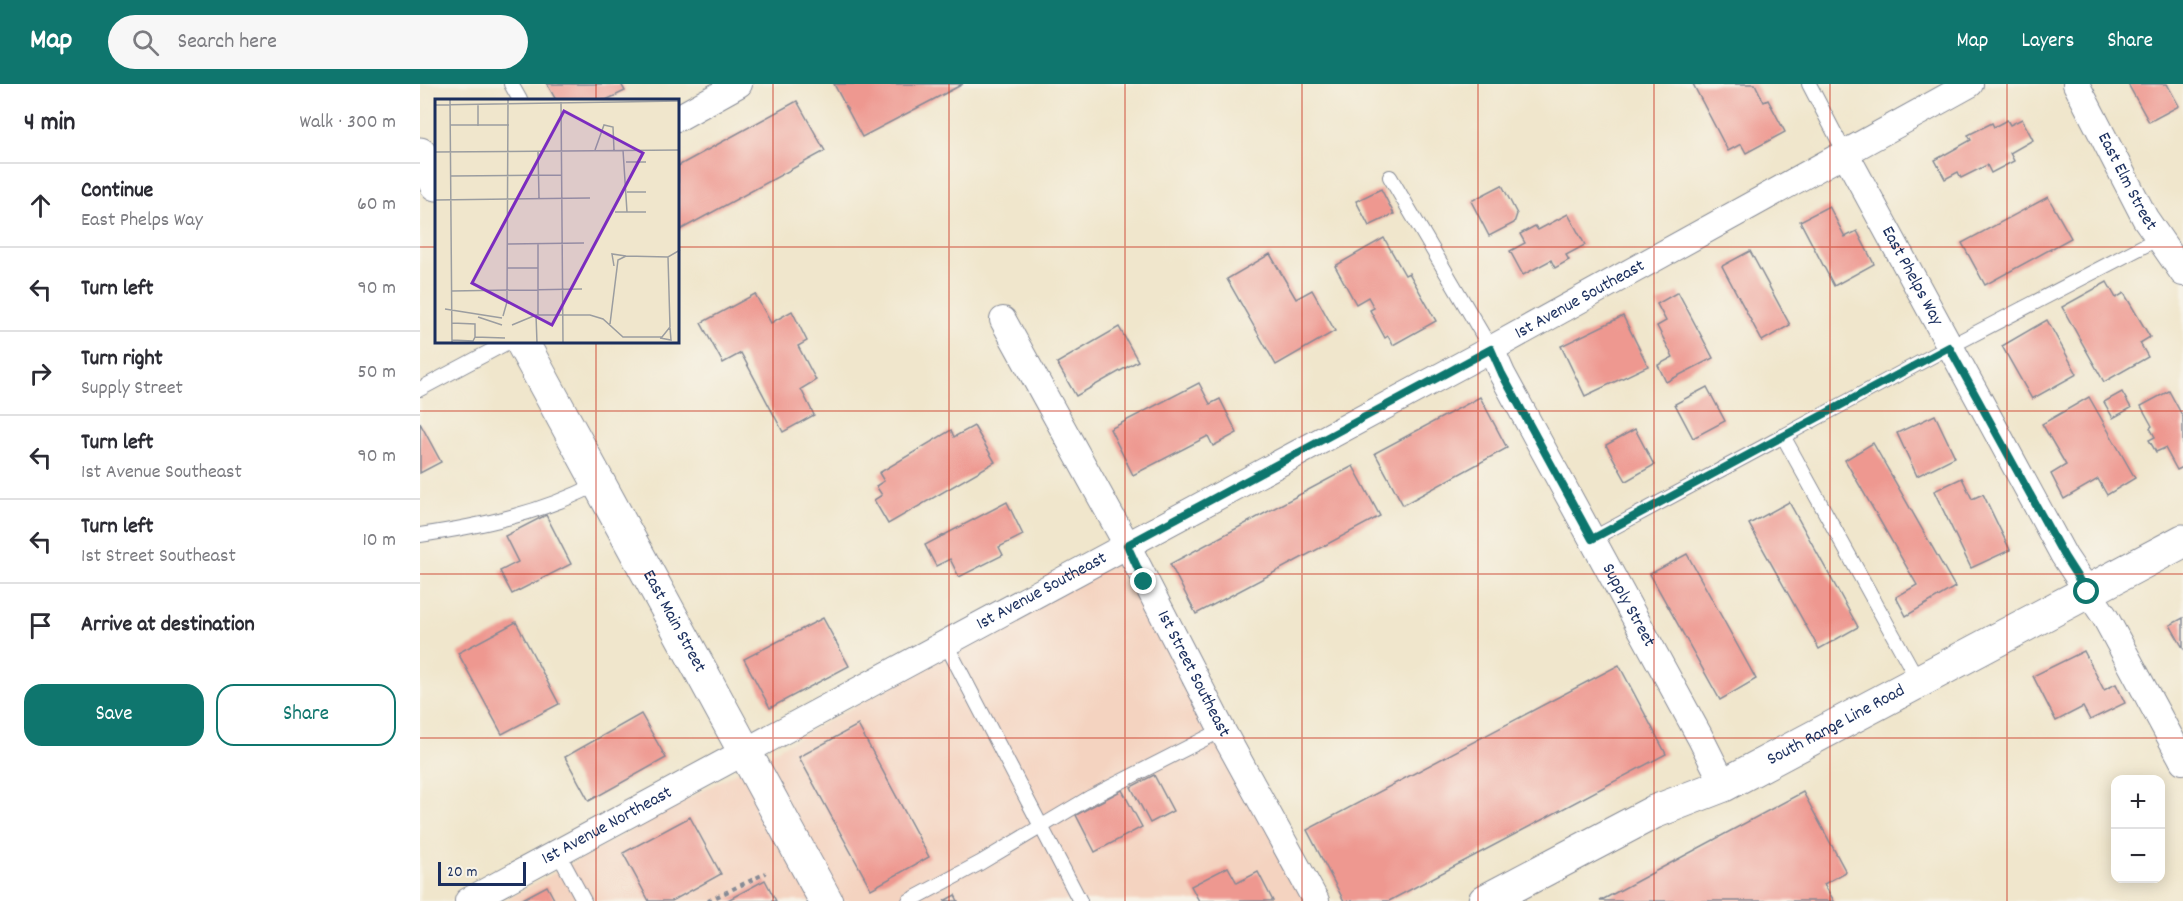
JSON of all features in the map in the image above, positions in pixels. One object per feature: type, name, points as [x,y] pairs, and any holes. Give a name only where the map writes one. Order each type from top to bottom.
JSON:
[{"type":"main road","points":[[420,154],[435,182]]},
{"type":"main road","name":"East Main Street","points":[[523,344],[597,484],[826,901]]},
{"type":"main road","name":"South Range Line Road","points":[[1485,901],[1654,812],[1724,785],[2183,541]]},
{"type":"street","points":[[680,117],[740,84]]},
{"type":"street","name":"1st Avenue Southeast","points":[[745,752],[1491,349],[1970,84]]},
{"type":"street","name":"East Elm Street","points":[[2076,84],[2145,218],[2173,252]]},
{"type":"street","name":"East Phelps Way","points":[[1845,153],[2064,556],[2105,617],[2183,760]]},
{"type":"street","name":"1st Street Southeast","points":[[1003,320],[1127,545],[1222,730],[1316,901]]},
{"type":"street","name":"Supply Street","points":[[1491,349],[1502,374],[1724,785]]},
{"type":"street","name":"1st Avenue Northeast","points":[[468,901],[745,752]]},
{"type":"lane","points":[[511,84],[519,99]]},
{"type":"lane","name":"East Phelps Way","points":[[1809,84],[1845,153]]},
{"type":"lane","name":"Supply Street","points":[[1390,177],[1491,349]]},
{"type":"lane","points":[[1592,539],[1949,347],[2173,252]]},
{"type":"lane","points":[[420,389],[504,344]]},
{"type":"lane","points":[[1783,436],[1919,682]]},
{"type":"lane","points":[[420,534],[477,526],[566,500],[597,484]]},
{"type":"lane","points":[[946,644],[1080,901]]},
{"type":"lane","points":[[909,901],[1153,764],[1222,730]]},
{"type":"lane","points":[[558,853],[584,901]]},
{"type":"path","points":[[708,901],[766,873]]},
{"type":"shaded area","points":[[1120,559],[1310,901],[504,901]]},
{"type":"building","points":[[547,84],[621,84],[625,91],[608,99],[555,99]]},
{"type":"building","points":[[834,84],[963,84],[862,137]]},
{"type":"building","points":[[1693,84],[1755,84],[1764,102],[1768,100],[1785,132],[1746,153],[1741,144],[1728,151]]},
{"type":"building","points":[[2128,84],[2167,84],[2179,106],[2149,122]]},
{"type":"building","points":[[797,101],[825,151],[680,230],[680,165]]},
{"type":"building","points":[[2022,119],[2033,140],[2010,153],[2014,161],[1991,173],[1987,165],[1961,178],[1958,172],[1945,179],[1935,160],[1971,140],[1968,135],[1992,123],[1994,127],[2007,120],[2010,125]]},
{"type":"building","points":[[1502,185],[1517,214],[1514,223],[1489,236],[1471,201]]},
{"type":"building","points":[[1381,189],[1394,214],[1369,226],[1356,201]]},
{"type":"building","points":[[2048,197],[2071,238],[1985,285],[1962,243]]},
{"type":"building","points":[[1829,206],[1845,237],[1857,231],[1874,264],[1834,286],[1800,221]]},
{"type":"building","points":[[1568,214],[1585,245],[1566,255],[1569,260],[1555,268],[1551,260],[1523,275],[1510,251],[1525,243],[1520,234],[1535,226],[1538,230]]},
{"type":"building","points":[[1384,238],[1405,275],[1409,273],[1436,321],[1393,345],[1388,336],[1385,338],[1370,310],[1374,308],[1368,297],[1356,304],[1335,266]]},
{"type":"building","points":[[1750,251],[1790,325],[1762,341],[1722,266]]},
{"type":"building","points":[[1270,254],[1296,299],[1312,290],[1335,331],[1276,365],[1227,279]]},
{"type":"building","points":[[2107,282],[2116,298],[2124,293],[2150,337],[2140,343],[2148,357],[2104,382],[2062,307]]},
{"type":"building","points":[[1678,292],[1713,358],[1666,382],[1658,365],[1673,357],[1657,326],[1666,321],[1657,304]]},
{"type":"building","points":[[755,294],[771,323],[792,311],[807,341],[798,346],[816,380],[801,389],[814,415],[783,432],[741,353],[723,363],[701,323]]},
{"type":"building","points":[[1623,316],[1648,366],[1585,396],[1561,346]]},
{"type":"building","points":[[2047,320],[2077,374],[2032,399],[2002,346]]},
{"type":"building","points":[[1119,327],[1138,361],[1076,396],[1057,363]]},
{"type":"building","points":[[1199,383],[1210,404],[1220,399],[1237,433],[1213,446],[1208,436],[1133,475],[1110,429]]},
{"type":"building","points":[[1707,387],[1725,421],[1693,438],[1675,404]]},
{"type":"building","points":[[2169,391],[2183,417],[2183,467],[2177,470],[2165,448],[2156,452],[2149,440],[2155,437],[2141,406]]},
{"type":"building","points":[[2122,392],[2131,408],[2113,418],[2104,402]]},
{"type":"building","points":[[1480,397],[1507,448],[1403,505],[1375,453]]},
{"type":"building","points":[[2089,397],[2135,478],[2107,495],[2098,479],[2064,499],[2051,474],[2066,465],[2042,424]]},
{"type":"building","points":[[1935,415],[1955,457],[1917,476],[1897,433]]},
{"type":"building","points":[[420,423],[441,462],[420,473]]},
{"type":"building","points":[[974,426],[995,462],[888,524],[874,500],[882,495],[876,486],[884,481],[879,473],[951,430],[954,437]]},
{"type":"building","points":[[1635,429],[1654,465],[1626,481],[1606,445]]},
{"type":"building","points":[[1873,443],[1955,587],[1906,616],[1896,597],[1917,585],[1845,460]]},
{"type":"building","points":[[1353,466],[1380,516],[1196,614],[1170,564]]},
{"type":"building","points":[[1962,478],[1972,499],[1983,494],[2010,550],[1971,568],[1934,491]]},
{"type":"building","points":[[1007,502],[1023,535],[999,547],[1003,555],[959,577],[950,559],[936,566],[925,545]]},
{"type":"building","points":[[1789,502],[1858,627],[1819,649],[1749,524]]},
{"type":"building","points":[[546,515],[571,564],[512,594],[500,571],[518,562],[505,536]]},
{"type":"building","points":[[1687,554],[1756,679],[1720,700],[1650,574]]},
{"type":"building","points":[[823,618],[849,666],[770,708],[744,659]]},
{"type":"building","points":[[2183,618],[2183,648],[2170,625]]},
{"type":"building","points":[[516,622],[559,704],[502,734],[458,653]]},
{"type":"building","points":[[2084,651],[2104,690],[2116,684],[2125,703],[2090,720],[2083,707],[2056,721],[2033,676]]},
{"type":"building","points":[[1619,665],[1666,754],[1389,901],[1344,901],[1307,830]]},
{"type":"building","points":[[641,714],[666,758],[589,801],[565,757]]},
{"type":"building","points":[[858,725],[929,857],[871,889],[799,757]]},
{"type":"building","points":[[1154,775],[1173,811],[1150,823],[1131,787]]},
{"type":"building","points":[[1122,790],[1142,827],[1095,852],[1076,815]]},
{"type":"building","points":[[1803,792],[1846,872],[1824,884],[1834,901],[1600,901]]},
{"type":"building","points":[[690,817],[721,874],[672,901],[649,901],[623,853]]},
{"type":"building","points":[[1228,867],[1237,883],[1258,872],[1273,901],[1199,901],[1191,886]]},
{"type":"building","points":[[765,880],[776,901],[726,901]]},
{"type":"building","points":[[547,886],[555,901],[519,901]]},
{"type":"building","points":[[955,895],[958,901],[944,901]]},
{"type":"route","points":[[1144,582],[1127,545],[1491,349],[1502,374],[1592,539],[1949,347],[2064,556],[2087,592]]}]
